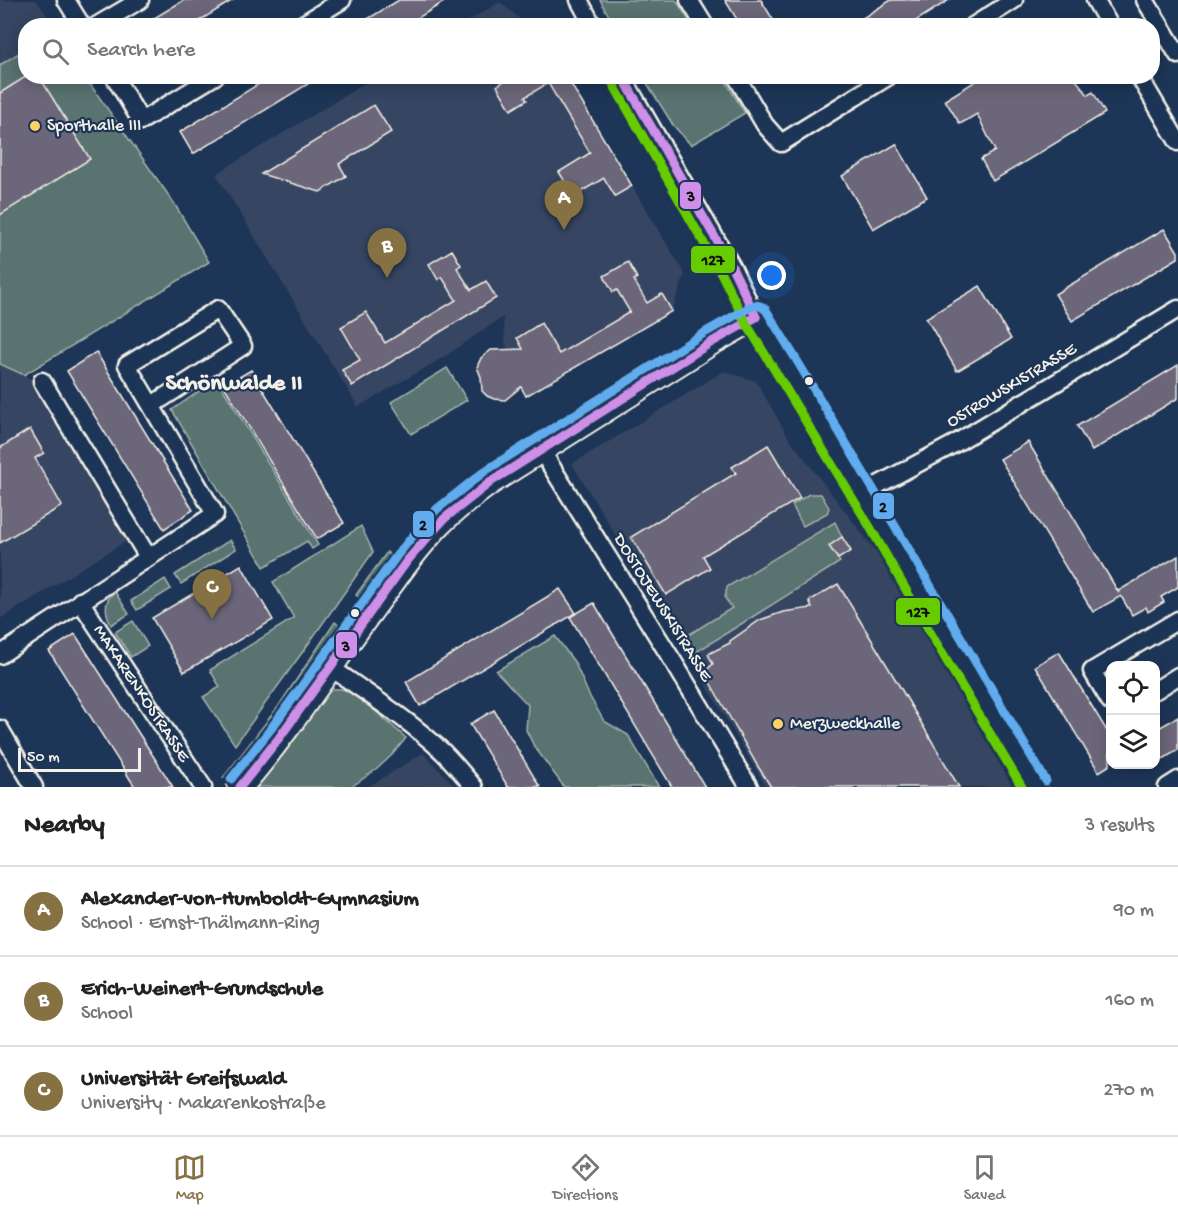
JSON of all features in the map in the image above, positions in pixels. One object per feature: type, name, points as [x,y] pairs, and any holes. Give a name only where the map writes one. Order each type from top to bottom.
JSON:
[{"type":"street","points":[[66,0],[77,18]]},
{"type":"street","points":[[110,18],[140,0]]},
{"type":"street","points":[[313,18],[342,0]]},
{"type":"street","points":[[579,0],[589,18]]},
{"type":"street","points":[[689,0],[700,18]]},
{"type":"street","points":[[986,18],[1014,0]]},
{"type":"street","points":[[1095,0],[1105,18]]},
{"type":"street","points":[[1145,0],[1156,18]]},
{"type":"street","points":[[1160,25],[1178,54]]},
{"type":"street","points":[[119,84],[141,121],[202,84]]},
{"type":"street","points":[[627,84],[732,267],[756,317],[863,493],[1036,787]]},
{"type":"street","points":[[741,84],[765,125],[781,143],[876,84]]},
{"type":"street","points":[[1144,84],[1178,142]]},
{"type":"street","points":[[0,655],[214,514],[127,365],[218,309],[243,346],[152,405]]},
{"type":"street","name":"OSTROWSKISTRASSE","points":[[863,493],[956,443],[1178,309]]},
{"type":"street","points":[[240,787],[298,713],[371,609],[420,546],[460,504],[541,450],[712,342],[756,317]]},
{"type":"street","points":[[42,381],[148,557]]},
{"type":"street","name":"DOSTOJEWSKISTRASSE","points":[[541,450],[749,787]]},
{"type":"street","name":"MAKARENKOSTRASSE","points":[[80,601],[203,787]]},
{"type":"street","points":[[1109,661],[1178,620]]},
{"type":"street","points":[[1106,663],[1092,671],[1106,694]]},
{"type":"street","points":[[330,667],[421,734],[442,752],[474,787]]},
{"type":"street","points":[[1160,687],[1178,676]]},
{"type":"street","points":[[0,729],[34,787]]},
{"type":"street","points":[[1167,787],[1178,780]]},
{"type":"shaded area","points":[[0,0],[36,0],[49,18],[18,18],[18,53],[0,65]]},
{"type":"shaded area","points":[[500,2],[519,18],[473,18]]},
{"type":"shaded area","points":[[364,84],[570,84],[685,274],[672,311],[526,396],[516,380],[505,341],[503,317],[447,355],[358,407],[216,174]]},
{"type":"shaded area","points":[[0,364],[41,386],[128,540],[0,619]]},
{"type":"shaded area","points":[[724,371],[756,381],[789,438],[880,557],[1013,787],[766,787],[680,640],[572,464]]},
{"type":"shaded area","points":[[423,753],[456,787],[368,787]]},
{"type":"green space","points":[[600,0],[676,0],[688,18],[610,18]]},
{"type":"green space","points":[[18,53],[18,84],[90,84],[174,203],[209,262],[24,375],[0,364],[0,65]]},
{"type":"green space","points":[[647,84],[727,84],[745,113],[691,145],[673,125]]},
{"type":"green space","points":[[447,368],[467,400],[411,434],[391,402]]},
{"type":"green space","points":[[217,379],[318,545],[312,549],[307,541],[264,567],[172,410]]},
{"type":"green space","points":[[809,494],[821,494],[829,508],[827,513],[803,526],[792,505]]},
{"type":"green space","points":[[835,522],[842,537],[829,546],[840,562],[690,656],[680,640],[732,608],[725,598],[727,587]]},
{"type":"green space","points":[[361,526],[373,552],[235,745],[203,697],[220,687],[210,670],[294,618],[273,582]]},
{"type":"green space","points":[[230,540],[236,549],[181,584],[175,575]]},
{"type":"green space","points":[[387,552],[394,563],[364,602],[356,595]]},
{"type":"green space","points":[[165,579],[171,589],[137,610],[131,601]]},
{"type":"green space","points":[[115,592],[129,614],[111,625],[106,607],[108,599]]},
{"type":"green space","points":[[133,621],[148,646],[131,657],[115,632]]},
{"type":"green space","points":[[335,622],[345,630],[237,777],[223,778],[278,707]]},
{"type":"green space","points":[[555,636],[575,663],[604,721],[628,735],[659,787],[564,787],[534,746],[526,730],[528,705],[496,671]]},
{"type":"green space","points":[[330,689],[341,689],[356,694],[406,738],[377,769],[351,787],[252,787]]},
{"type":"building","points":[[184,0],[233,0],[204,18],[154,18]]},
{"type":"building","points":[[399,0],[447,0],[418,18],[369,18]]},
{"type":"building","points":[[725,0],[761,0],[772,18],[736,18]]},
{"type":"building","points":[[891,0],[949,0],[921,18],[863,18]]},
{"type":"building","name":"Sporthalle III","points":[[18,82],[18,84],[44,84],[90,159],[0,215],[0,93]]},
{"type":"building","points":[[259,84],[308,84],[193,154],[180,132]]},
{"type":"building","points":[[500,84],[546,84],[525,97],[527,100],[511,110],[497,86]]},
{"type":"building","points":[[549,84],[571,84],[632,186],[615,196],[604,178],[574,196],[559,172],[590,153]]},
{"type":"building","points":[[971,84],[1079,84],[1088,95],[1093,92],[1105,113],[993,181],[981,159],[995,151],[977,114],[960,124],[945,100]]},
{"type":"building","points":[[374,105],[391,132],[339,164],[346,176],[320,192],[261,174]]},
{"type":"building","points":[[896,144],[927,197],[873,229],[842,176]]},
{"type":"building","points":[[1164,229],[1178,252],[1178,258],[1072,321],[1055,294]]},
{"type":"building","points":[[452,250],[461,265],[457,268],[471,290],[486,281],[496,298],[352,386],[342,370],[360,360],[341,327],[366,312],[385,343],[456,300],[442,277],[438,280],[429,264]]},
{"type":"building","points":[[628,262],[637,278],[634,280],[647,303],[662,294],[672,311],[526,396],[521,387],[505,400],[494,399],[482,391],[481,377],[477,367],[481,358],[491,350],[523,349],[517,338],[541,323],[559,354],[630,312],[617,290],[613,292],[604,276]]},
{"type":"building","points":[[980,286],[1011,339],[957,371],[926,318]]},
{"type":"building","points":[[96,352],[193,510],[164,529],[67,371]]},
{"type":"building","points":[[1178,365],[1178,398],[1092,451],[1077,426]]},
{"type":"building","points":[[251,370],[344,523],[317,539],[224,386]]},
{"type":"building","points":[[30,429],[44,453],[35,458],[62,506],[0,543],[0,448]]},
{"type":"building","points":[[1028,442],[1119,593],[1118,591],[1178,556],[1178,587],[1161,597],[1164,602],[1148,612],[1146,607],[1132,615],[1121,596],[1093,612],[1000,459]]},
{"type":"building","points":[[768,445],[800,498],[703,556],[710,568],[666,595],[631,537],[736,473],[732,467]]},
{"type":"building","points":[[842,537],[851,551],[838,559],[829,546]]},
{"type":"building","points":[[241,565],[273,620],[184,672],[152,618]]},
{"type":"building","points":[[838,584],[959,787],[771,787],[757,765],[704,672],[713,664],[708,654],[730,643],[760,620],[783,612],[812,608],[809,601]]},
{"type":"building","points":[[560,589],[576,613],[420,706],[406,682]]},
{"type":"building","points":[[594,603],[705,787],[672,787],[570,617]]},
{"type":"building","points":[[75,634],[173,787],[135,787],[49,651]]},
{"type":"building","points":[[1059,652],[1106,729],[1106,768],[1099,772],[1035,666]]},
{"type":"building","points":[[494,710],[540,787],[508,787],[470,724]]},
{"type":"building","points":[[1178,717],[1178,750],[1160,761],[1160,727]]},
{"type":"transit line","name":"127","points":[[613,84],[721,273],[746,323],[870,527],[1022,787]]},
{"type":"transit line","name":"3","points":[[627,84],[732,267],[756,317]]},
{"type":"transit line","name":"2","points":[[231,779],[270,730],[398,554],[437,509],[485,471],[706,332],[756,305],[766,310],[802,369],[1046,781]]},
{"type":"transit line","name":"3","points":[[240,787],[279,738],[407,561],[445,518],[492,481],[712,342],[756,317]]},
{"type":"place","name":"Sporthalle III","points":[[35,126]]},
{"type":"place","name":"Alexander-von-Humboldt-Gymnasium","points":[[564,230]]},
{"type":"place","name":"Erich-Weinert-Grundschule","points":[[387,278]]},
{"type":"place","name":"Universität Greifswald","points":[[212,619]]},
{"type":"place","name":"Merzweckhalle","points":[[778,724]]},
{"type":"district","name":"Schönwalde II","points":[[234,384]]}]
